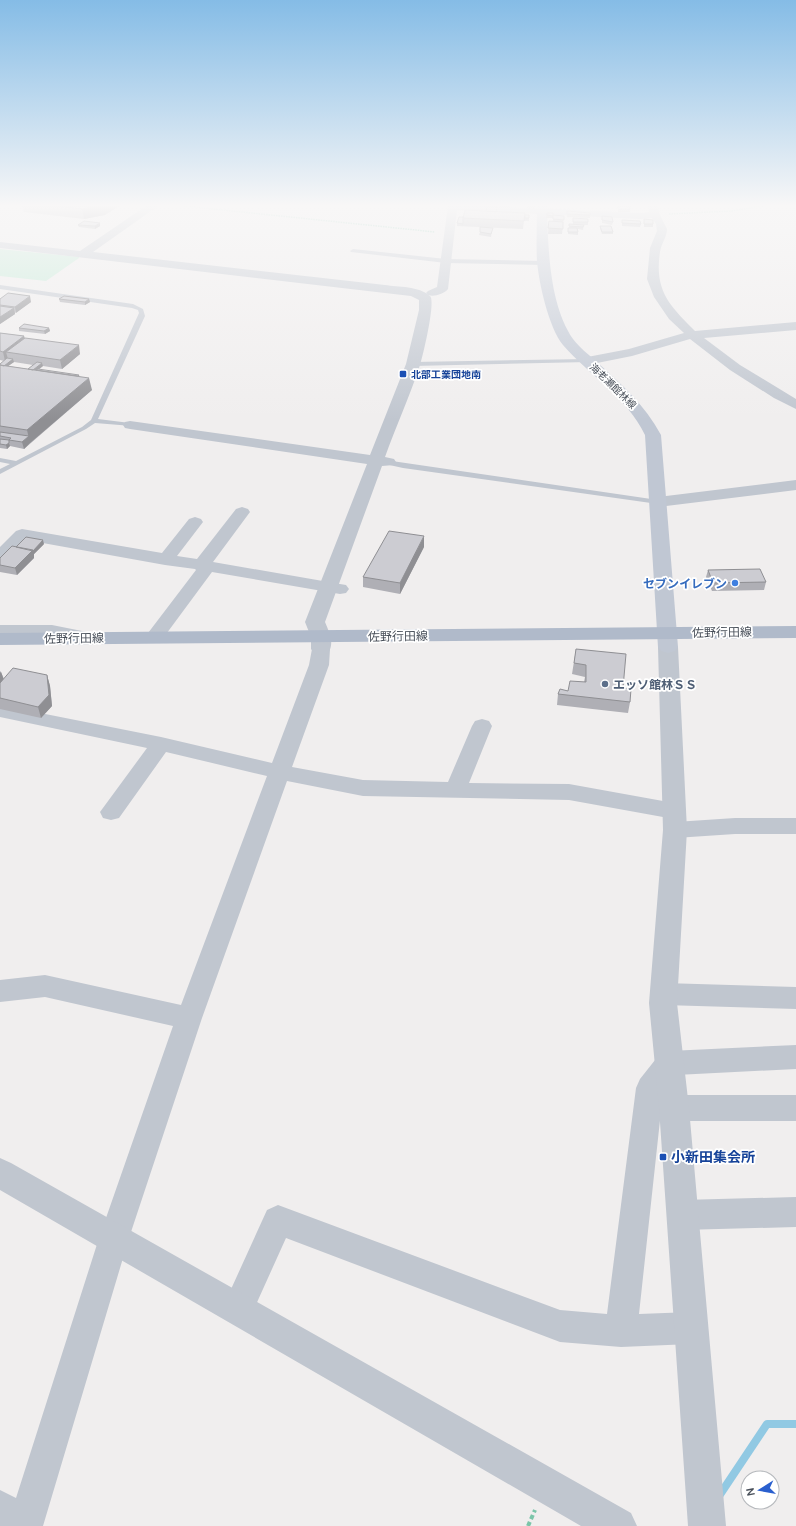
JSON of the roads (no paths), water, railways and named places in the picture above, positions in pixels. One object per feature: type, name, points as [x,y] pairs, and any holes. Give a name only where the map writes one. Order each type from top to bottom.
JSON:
[{"type":"main road","name":"海老瀬館林線","points":[[547,277],[555,319],[568,342],[632,402],[653,435],[668,640]]},
{"type":"main road","name":"佐野行田線","points":[[668,640],[796,632]]},
{"type":"main road","name":"佐野行田線","points":[[0,639],[39,645],[324,636]]},
{"type":"main road","name":"佐野行田線","points":[[0,652],[90,638],[154,637],[324,636],[668,640],[796,645]]},
{"type":"street","points":[[287,277],[385,289],[421,295],[425,298],[426,302],[418,365]]},
{"type":"street","points":[[312,277],[413,288],[432,293],[442,289],[444,277]]},
{"type":"street","points":[[653,277],[658,293],[672,315],[692,335],[735,367],[796,405]]},
{"type":"street","points":[[340,584],[382,462],[418,365],[436,300],[432,293]]},
{"type":"street","points":[[588,361],[632,352],[666,341],[692,335],[796,326]]},
{"type":"street","points":[[130,425],[382,462]]},
{"type":"street","points":[[0,1508],[25,1526],[114,1238],[189,1018],[319,665],[324,636],[315,622],[340,584],[382,462]]},
{"type":"street","points":[[658,502],[796,486]]},
{"type":"street","points":[[154,637],[242,512]]},
{"type":"street","points":[[165,560],[195,522]]},
{"type":"street","points":[[0,556],[22,534],[204,567],[340,584]]},
{"type":"street","points":[[0,630],[52,630],[90,638]]},
{"type":"street","points":[[668,640],[674,820],[663,1004],[674,1108],[707,1526]]},
{"type":"street","points":[[0,711],[161,744],[280,772],[362,788],[569,792],[674,820],[794,830]]},
{"type":"street","points":[[455,790],[482,726]]},
{"type":"street","points":[[111,812],[161,744]]},
{"type":"street","points":[[0,991],[45,986],[189,1018]]},
{"type":"street","points":[[664,994],[796,998]]},
{"type":"street","points":[[669,1063],[796,1057]]},
{"type":"street","points":[[621,1331],[650,1088],[669,1063]]},
{"type":"street","points":[[674,1108],[796,1108]]},
{"type":"street","points":[[0,1173],[618,1526]]},
{"type":"street","points":[[682,1215],[796,1212]]},
{"type":"street","points":[[238,1309],[278,1220],[560,1326],[621,1331],[691,1328]]},
{"type":"lane","points":[[0,287],[132,306],[140,308],[143,312],[94,420],[84,428],[0,472]]},
{"type":"lane","points":[[418,365],[588,361]]},
{"type":"lane","points":[[94,420],[130,425]]},
{"type":"lane","points":[[0,460],[16,463]]},
{"type":"lane","points":[[382,462],[658,502]]},
{"type":"waterway","points":[[719,1496],[767,1424],[796,1424]]},
{"type":"place","name":"北部工業団地南","points":[[403,374]]},
{"type":"place","name":"セブンイレブン","points":[[735,583]]},
{"type":"place","name":"エッソ館林ＳＳ","points":[[605,684]]},
{"type":"place","name":"小新田集会所","points":[[663,1157]]}]
